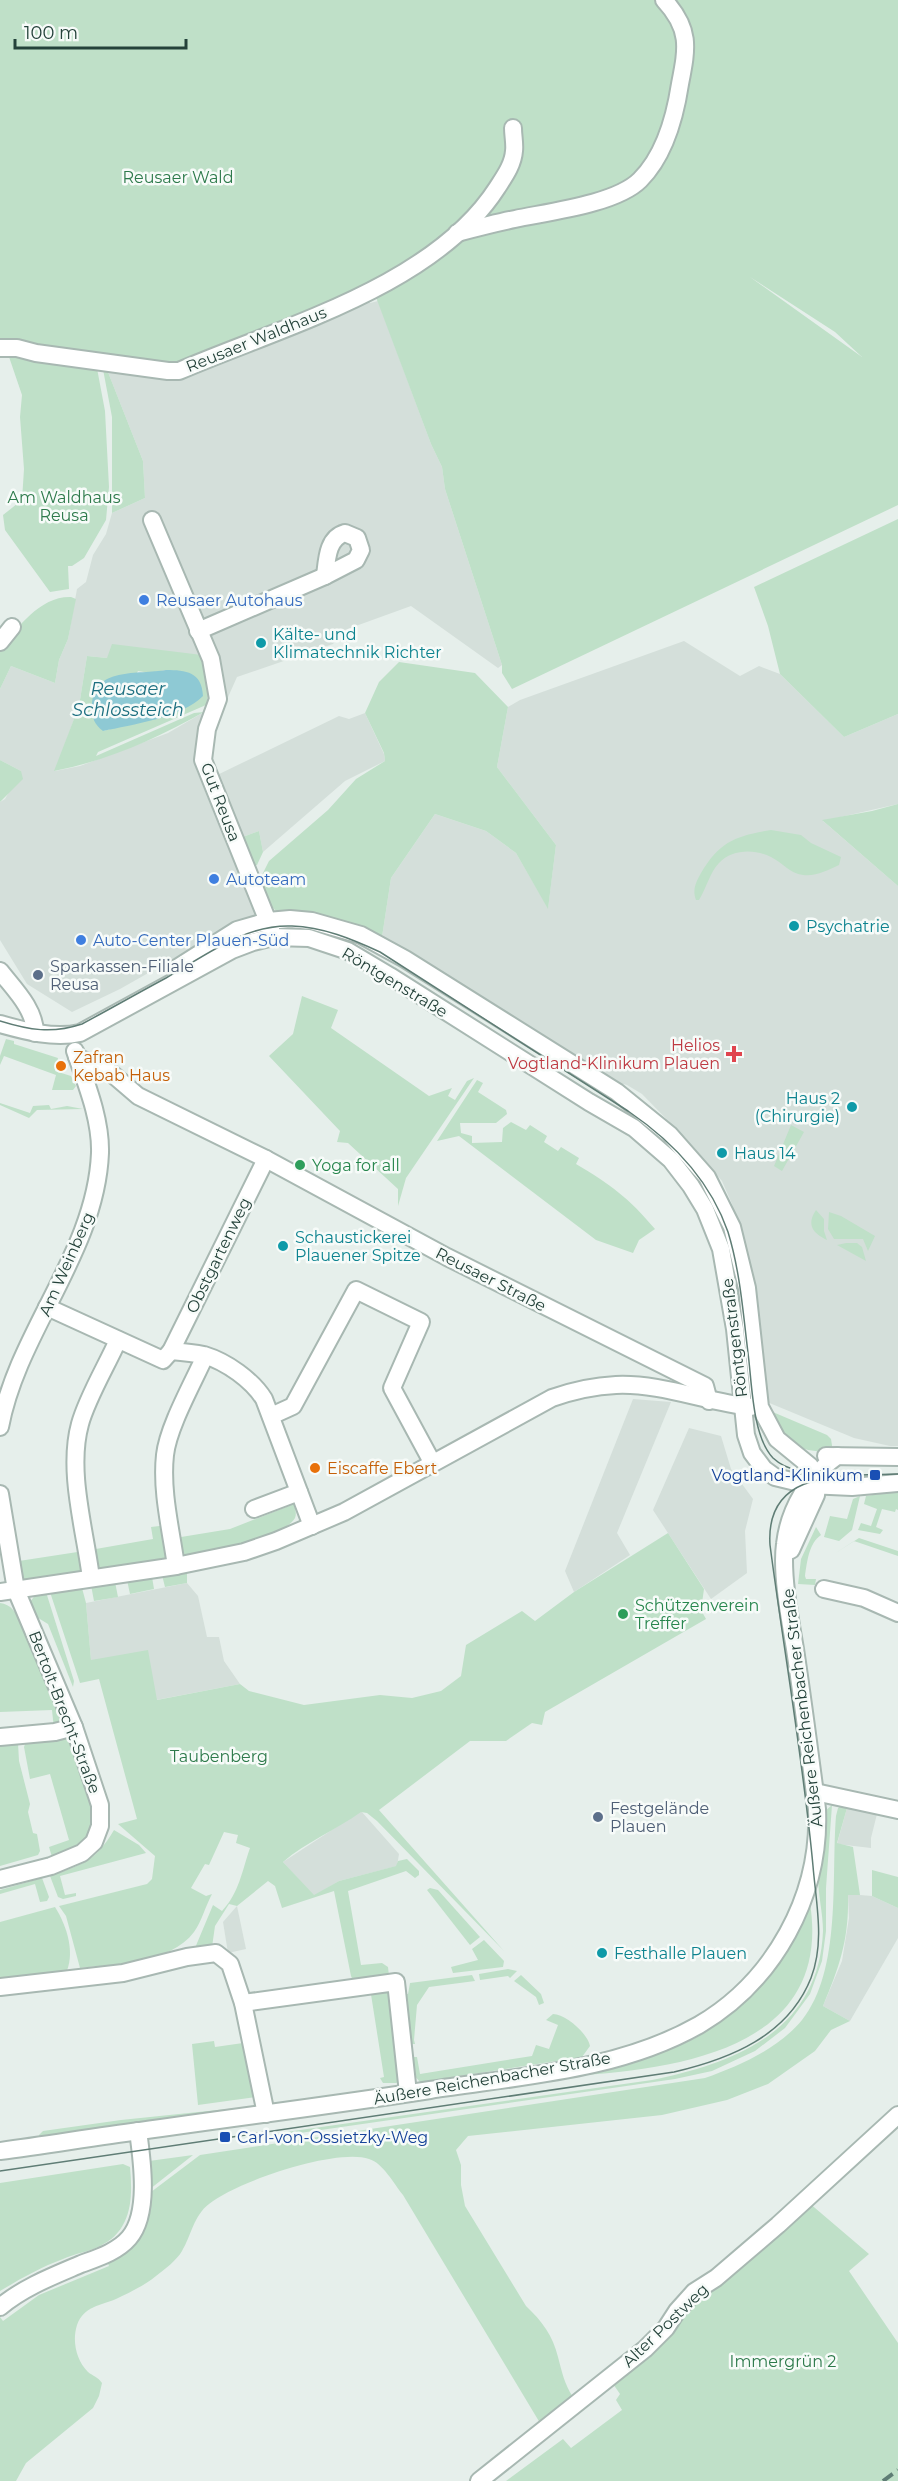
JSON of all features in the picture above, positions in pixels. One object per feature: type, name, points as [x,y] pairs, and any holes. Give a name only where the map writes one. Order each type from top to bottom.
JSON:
[{"type":"street","name":"Reusaer Waldhaus","points":[[456,233],[575,207],[621,193],[639,181],[651,166],[673,117],[684,63],[683,26],[664,0]]},
{"type":"street","name":"Reusaer Waldhaus","points":[[0,348],[17,348],[168,371],[179,370],[370,290],[412,268],[456,233],[488,202],[509,168],[514,152],[513,128]]},
{"type":"street","name":"Gut Reusa","points":[[152,520],[211,659],[218,699],[207,729],[203,760],[270,929]]},
{"type":"street","points":[[198,631],[325,576]]},
{"type":"street","points":[[0,642],[12,627]]},
{"type":"street","name":"Röntgenstraße","points":[[64,1032],[93,1027],[270,929],[312,921],[362,935],[405,959],[617,1092],[670,1135],[707,1177],[732,1227],[747,1288],[760,1407],[777,1439],[796,1453],[814,1481]]},
{"type":"street","name":"Röntgenstraße","points":[[270,929],[317,940],[348,951],[372,964],[519,1059],[627,1124],[645,1136],[671,1160],[705,1209],[721,1250],[735,1329],[746,1435],[756,1461],[776,1477],[852,1487]]},
{"type":"street","points":[[0,971],[29,1010],[34,1019],[35,1033]]},
{"type":"street","points":[[0,1024],[35,1033],[64,1032]]},
{"type":"street","name":"Am Weinberg","points":[[0,1427],[10,1384],[90,1213],[96,1185],[100,1152],[98,1129],[77,1057],[64,1032]]},
{"type":"street","name":"Reusaer Straße","points":[[77,1057],[110,1072],[138,1096],[266,1160],[399,1232],[705,1386],[709,1401]]},
{"type":"street","name":"Obstgartenweg","points":[[171,1351],[266,1160]]},
{"type":"street","points":[[271,1416],[293,1406],[356,1290],[422,1322],[392,1388],[432,1462]]},
{"type":"street","points":[[47,1307],[163,1360],[171,1351],[205,1356],[252,1383],[264,1399],[312,1526]]},
{"type":"street","points":[[91,1578],[76,1479],[76,1444],[81,1421],[118,1340]]},
{"type":"street","points":[[176,1566],[164,1475],[165,1453],[171,1432],[205,1356]]},
{"type":"street","points":[[0,1494],[8,1591],[176,1566],[244,1552],[276,1541],[344,1512],[552,1398],[573,1391],[617,1385],[663,1390],[709,1401],[760,1407]]},
{"type":"street","points":[[796,1453],[813,1456],[898,1457]]},
{"type":"street","name":"Äußere Reichenbacher Straße","points":[[0,2151],[408,2093],[603,2061],[679,2035],[728,2005],[750,1986],[773,1957],[801,1905],[810,1878],[817,1838],[815,1792],[787,1598],[786,1571],[802,1510],[814,1481],[837,1456]]},
{"type":"street","points":[[776,1477],[802,1510],[852,1487],[898,1483]]},
{"type":"street","points":[[254,1509],[299,1492]]},
{"type":"street","points":[[824,1589],[864,1598],[898,1613]]},
{"type":"street","name":"Bertolt-Brecht-Straße","points":[[0,1879],[69,1860],[82,1853],[98,1836],[100,1805],[74,1727],[8,1591]]},
{"type":"street","points":[[0,1737],[55,1732],[74,1727]]},
{"type":"street","points":[[815,1792],[898,1810]]},
{"type":"street","points":[[0,1987],[123,1973],[187,1957],[216,1953],[230,1964],[243,2003],[266,2114]]},
{"type":"street","points":[[243,2003],[396,1982],[408,2093]]},
{"type":"street","name":"Alter Postweg","points":[[479,2481],[645,2349],[666,2328],[676,2311],[694,2292],[716,2278],[778,2225],[898,2115]]},
{"type":"street","points":[[0,2307],[39,2282],[107,2254],[130,2237],[138,2219],[142,2192],[142,2159],[138,2131]]},
{"type":"shaded area","points":[[367,294],[370,303],[378,301],[431,444],[442,467],[445,489],[502,665],[498,668],[411,606],[342,631],[333,644],[237,677],[196,769],[255,913],[252,918],[217,934],[120,989],[72,1012],[27,984],[0,940],[0,802],[5,799],[21,771],[0,760],[0,689],[11,666],[55,683],[59,660],[68,639],[77,589],[86,582],[93,555],[106,534],[112,513],[145,498],[143,461],[104,362]],"holes":[[[87,656],[107,658],[211,682],[204,712],[168,733],[80,766],[55,771],[79,706]]]},
{"type":"shaded area","name":"Helios Vogtland-Klinikum Plauen","points":[[684,641],[740,676],[759,666],[780,674],[844,737],[898,714],[898,804],[823,821],[898,886],[898,1446],[854,1438],[767,1402],[746,1248],[732,1204],[722,1181],[686,1139],[642,1094],[627,1085],[612,1081],[382,937],[391,878],[435,814],[486,831],[516,853],[548,908],[556,845],[497,767],[508,707],[520,700]]},
{"type":"shaded area","points":[[365,713],[385,761],[345,781],[263,852],[259,831],[240,838],[213,777],[339,716],[349,719]]},
{"type":"shaded area","points":[[633,1399],[671,1402],[617,1533],[630,1555],[574,1592],[565,1571]]},
{"type":"shaded area","points":[[689,1428],[721,1436],[731,1469],[753,1499],[745,1531],[747,1573],[711,1599],[653,1510]]},
{"type":"shaded area","points":[[187,1583],[198,1596],[207,1637],[219,1637],[224,1661],[240,1684],[156,1700],[91,1660],[86,1603]]},
{"type":"shaded area","points":[[847,1808],[877,1814],[871,1848],[837,1844]]},
{"type":"shaded area","points":[[361,1811],[399,1854],[397,1866],[339,1881],[314,1896],[283,1862]]},
{"type":"shaded area","points":[[848,1894],[872,1896],[898,1908],[898,1938],[850,2021],[823,2006],[842,1961],[849,1918]]},
{"type":"shaded area","points":[[237,1906],[246,1949],[228,1953],[223,1922]]},
{"type":"green space","name":"Reusaer Wald","points":[[0,0],[898,0],[898,505],[512,689],[502,673],[502,665],[445,489],[442,467],[431,444],[374,292],[456,229],[369,287],[178,369],[0,346]],"holes":[[[750,277],[835,332],[862,357]]]},
{"type":"green space","name":"Am Waldhaus Reusa","points":[[7,351],[96,363],[105,411],[109,487],[106,520],[84,558],[68,566],[69,589],[50,592],[5,530],[3,515],[22,500],[24,469],[20,417],[22,395]]},
{"type":"green space","points":[[104,362],[143,461],[145,498],[112,513],[112,417],[102,364]]},
{"type":"green space","points":[[898,519],[898,714],[844,737],[780,674],[768,626],[754,587]]},
{"type":"green space","points":[[60,598],[76,599],[68,639],[59,660],[55,683],[11,666],[0,689],[0,648],[40,607]]},
{"type":"green space","points":[[112,644],[202,655],[211,682],[206,705],[98,752],[96,756],[194,713],[204,712],[132,748],[74,767],[54,771],[79,706],[87,656],[107,658]],"holes":[[[166,670],[180,710],[103,731],[138,671],[150,673]]]},
{"type":"green space","points":[[399,662],[475,673],[508,707],[497,767],[556,845],[548,909],[516,853],[486,831],[435,814],[391,878],[382,937],[358,927],[278,913],[270,905],[261,887],[261,877],[269,861],[328,810],[356,779],[385,761],[384,753],[365,713],[379,682]]},
{"type":"green space","points":[[0,760],[21,771],[23,779],[0,802]]},
{"type":"green space","points":[[898,804],[898,886],[822,820]]},
{"type":"green space","points":[[771,830],[801,835],[811,843],[841,857],[839,865],[817,874],[803,875],[765,854],[737,853],[724,858],[719,863],[699,900],[696,900],[694,893],[696,883],[708,862],[722,847],[738,838]]},
{"type":"green space","points":[[259,831],[263,852],[257,865],[253,866],[240,838]]},
{"type":"green space","points":[[302,996],[338,1010],[331,1028],[429,1096],[452,1088],[448,1096],[455,1100],[467,1081],[474,1078],[406,1178],[398,1206],[398,1189],[348,1143],[337,1142],[340,1131],[269,1056],[293,1034]]},
{"type":"green space","points":[[6,1039],[14,1041],[14,1044],[58,1058],[55,1071],[71,1076],[76,1086],[73,1090],[52,1090],[56,1075],[4,1056],[0,1065],[0,1056]]},
{"type":"green space","points":[[477,1080],[483,1083],[478,1092],[506,1110],[507,1114],[496,1123],[460,1123],[461,1133],[472,1136],[472,1143],[502,1142],[503,1128],[511,1122],[526,1130],[530,1125],[547,1136],[544,1142],[558,1151],[561,1147],[579,1158],[576,1164],[618,1192],[655,1229],[639,1240],[633,1253],[596,1240],[459,1136],[437,1141]]},
{"type":"green space","points":[[0,1103],[30,1113],[33,1106],[49,1105],[51,1109],[67,1106],[83,1109],[37,1110],[29,1118]]},
{"type":"green space","points":[[791,1125],[804,1132],[782,1171],[774,1166]]},
{"type":"green space","points":[[816,1210],[824,1219],[827,1240],[815,1231],[811,1224]]},
{"type":"green space","points":[[829,1212],[841,1216],[875,1236],[868,1251],[863,1239],[834,1239],[828,1229]]},
{"type":"green space","points":[[857,1243],[862,1247],[866,1261],[837,1245]]},
{"type":"green space","points":[[768,1410],[827,1435],[831,1439],[833,1452],[808,1450],[793,1443]]},
{"type":"green space","points":[[898,1491],[898,1510],[896,1509],[895,1512],[882,1509],[876,1527],[883,1530],[880,1534],[858,1530],[861,1523],[871,1526],[877,1509],[864,1504],[866,1496]]},
{"type":"green space","points":[[860,1496],[852,1530],[839,1541],[824,1537],[830,1516],[847,1519],[853,1499]]},
{"type":"green space","points":[[294,1504],[296,1516],[288,1526],[261,1539],[183,1558],[175,1538],[230,1529]]},
{"type":"green space","points":[[168,1525],[168,1560],[100,1572],[94,1569],[90,1550],[153,1539],[151,1527]]},
{"type":"green space","points":[[816,1527],[821,1535],[811,1548],[805,1576],[806,1579],[816,1579],[815,1585],[798,1584],[801,1559]]},
{"type":"green space","name":"Taubenberg","points":[[668,1533],[704,1589],[701,1610],[706,1619],[545,1712],[542,1725],[532,1723],[506,1741],[470,1741],[379,1810],[504,1951],[377,1821],[367,1813],[361,1812],[301,1848],[283,1862],[314,1895],[339,1881],[396,1866],[398,1861],[407,1859],[419,1871],[419,1875],[415,1878],[406,1871],[348,1891],[361,1965],[382,1963],[388,1967],[389,1976],[355,1985],[351,1976],[334,1891],[282,1908],[275,1886],[268,1881],[237,1906],[229,1904],[215,1926],[212,1947],[195,1948],[213,1905],[222,1911],[232,1897],[250,1848],[236,1843],[238,1835],[224,1832],[209,1865],[205,1864],[191,1888],[206,1896],[212,1894],[197,1928],[184,1943],[171,1951],[141,1960],[80,1968],[66,1916],[59,1906],[147,1884],[152,1879],[155,1856],[118,1824],[137,1819],[99,1679],[80,1683],[50,1592],[82,1588],[86,1603],[91,1660],[148,1650],[157,1700],[240,1684],[249,1691],[304,1705],[380,1695],[412,1698],[441,1691],[461,1676],[466,1645],[522,1611],[535,1621],[574,1592]]},
{"type":"green space","points":[[859,1538],[898,1551],[898,1556],[854,1541]]},
{"type":"green space","points":[[84,1551],[85,1569],[80,1574],[26,1581],[23,1579],[19,1561]]},
{"type":"green space","points":[[184,1571],[187,1573],[187,1583],[165,1587],[162,1575]]},
{"type":"green space","points":[[152,1577],[154,1589],[130,1594],[127,1580]]},
{"type":"green space","points":[[115,1582],[118,1597],[94,1601],[91,1585]]},
{"type":"green space","points":[[46,1592],[74,1681],[73,1687],[48,1624],[35,1616],[30,1602],[36,1594]]},
{"type":"green space","points":[[0,1603],[10,1607],[21,1622],[64,1725],[54,1729],[52,1710],[0,1712]]},
{"type":"green space","points":[[70,1733],[92,1793],[96,1823],[88,1844],[52,1857],[49,1847],[69,1840],[50,1774],[30,1779],[24,1747],[27,1738]]},
{"type":"green space","points":[[0,1741],[18,1743],[19,1761],[30,1804],[28,1812],[33,1833],[37,1834],[40,1851],[38,1855],[0,1866]]},
{"type":"green space","points":[[832,1805],[826,1888],[826,1931],[822,1961],[810,1994],[785,2028],[755,2051],[712,2071],[675,2079],[286,2135],[286,2132],[652,2080],[713,2064],[742,2052],[767,2037],[789,2018],[806,1994],[818,1965],[823,1931],[818,1883],[819,1852],[824,1812]]},
{"type":"green space","points":[[849,1805],[850,1809],[847,1808],[837,1843],[853,1847],[860,1895],[848,1895],[845,1939],[823,2006],[850,2021],[831,2030],[815,2051],[768,2084],[727,2100],[662,2115],[468,2136],[456,2150],[461,2165],[461,2185],[465,2206],[526,2306],[542,2323],[550,2336],[565,2382],[573,2397],[540,2423],[403,2195],[388,2174],[369,2159],[334,2158],[287,2169],[222,2195],[200,2214],[182,2251],[166,2268],[137,2289],[88,2310],[77,2325],[75,2344],[84,2367],[102,2383],[93,2408],[26,2463],[16,2481],[0,2481],[0,2317],[3,2321],[39,2295],[109,2266],[106,2258],[151,2192],[200,2155],[705,2078],[744,2062],[782,2040],[802,2020],[815,1999],[823,1976],[832,1922],[836,1816],[838,1808]]},
{"type":"green space","points":[[114,1830],[139,1845],[146,1853],[60,1876],[65,1895],[76,1893],[76,1896],[63,1899],[58,1897],[50,1876],[87,1861],[101,1849]]},
{"type":"green space","points":[[872,1870],[898,1877],[898,1908],[872,1896]]},
{"type":"green space","points":[[42,1878],[49,1897],[47,1901],[40,1902],[35,1884],[0,1894],[0,1890]]},
{"type":"green space","points":[[430,1888],[438,1890],[480,1937],[470,1945],[427,1890]]},
{"type":"green space","points":[[810,1903],[811,1952],[797,1991],[773,2020],[739,2042],[700,2057],[657,2067],[572,2076],[649,2058],[694,2039],[713,2027],[735,2008]]},
{"type":"green space","points":[[55,1907],[69,1940],[70,1958],[65,1975],[0,1982],[0,1922]]},
{"type":"green space","points":[[484,1940],[504,1961],[503,1967],[453,1973],[451,1967],[478,1960],[472,1949]]},
{"type":"green space","points":[[508,1969],[517,1971],[510,1978],[508,1976],[480,1980],[479,1974]]},
{"type":"green space","points":[[472,1975],[475,1981],[429,1987],[417,2005],[415,2044],[410,2044],[403,1994],[408,1994],[410,1983]]},
{"type":"green space","points":[[521,1975],[541,1994],[544,2003],[539,2005],[536,1997],[514,1981]]},
{"type":"green space","points":[[370,1988],[387,1990],[392,1994],[402,2080],[396,2083],[383,2083],[380,2078],[384,2077]]},
{"type":"green space","points":[[553,2014],[570,2021],[585,2036],[590,2046],[582,2057],[420,2082],[413,2074],[413,2057],[417,2057],[420,2074],[532,2056],[536,2045],[549,2049],[558,2025],[546,2020]]},
{"type":"green space","points":[[214,2041],[215,2047],[250,2042],[256,2097],[198,2105],[192,2044]]},
{"type":"green space","points":[[249,2108],[39,2138],[43,2131]]},
{"type":"green space","points":[[193,2155],[150,2189],[149,2161]]},
{"type":"green space","points":[[123,2164],[130,2167],[131,2191],[128,2213],[118,2233],[98,2247],[67,2257],[0,2291],[0,2183]]},
{"type":"green space","name":"Immergrün 2","points":[[808,2202],[869,2254],[849,2271],[898,2343],[898,2481],[506,2481],[563,2439],[571,2448],[622,2410],[616,2400],[620,2394],[611,2381],[648,2358],[658,2340],[695,2300]]},
{"type":"water","name":"Reusaer Schlossteich","points":[[166,670],[192,674],[200,682],[203,696],[170,715],[142,723],[103,731],[97,726],[93,718],[92,707],[94,694],[100,685],[119,675]]},
{"type":"tram line","points":[[0,1021],[41,1030],[61,1029],[82,1024],[211,951],[258,930],[275,927],[304,927],[348,938],[380,952],[628,1111],[660,1135],[688,1163],[711,1195],[728,1232],[741,1292],[754,1408],[766,1448],[779,1463],[792,1469],[829,1471]]},
{"type":"tram line","points":[[0,2171],[674,2072],[736,2052],[772,2030],[801,1998],[811,1978],[818,1951],[819,1936],[804,1785],[770,1545],[772,1520],[780,1502],[794,1489],[812,1481],[855,1475],[898,1474]]},
{"type":"railway","points":[[883,2481],[898,2470]]},
{"type":"place","name":"Reusaer Autohaus","points":[[144,600]]},
{"type":"place","name":"Kälte- und Klimatechnik Richter","points":[[261,643]]},
{"type":"place","name":"Autoteam","points":[[214,879]]},
{"type":"place","name":"Psychatrie","points":[[794,926]]},
{"type":"place","name":"Auto-Center Plauen-Süd","points":[[81,940]]},
{"type":"place","name":"Sparkassen-Filiale Reusa","points":[[38,975]]},
{"type":"place","name":"Helios Vogtland-Klinikum Plauen","points":[[734,1054]]},
{"type":"place","name":"Zafran Kebab Haus","points":[[61,1066]]},
{"type":"place","name":"Haus 2 (Chirurgie)","points":[[852,1107]]},
{"type":"place","name":"Haus 14","points":[[722,1153]]},
{"type":"place","name":"Yoga for all","points":[[300,1165]]},
{"type":"place","name":"Schaustickerei Plauener Spitze","points":[[283,1246]]},
{"type":"place","name":"Eiscaffe Ebert","points":[[315,1468]]},
{"type":"place","name":"Vogtland-Klinikum","points":[[875,1475]]},
{"type":"place","name":"Schützenverein Treffer","points":[[623,1614]]},
{"type":"place","name":"Festgelände Plauen","points":[[598,1817]]},
{"type":"place","name":"Festhalle Plauen","points":[[602,1953]]},
{"type":"place","name":"Carl-von-Ossietzky-Weg","points":[[225,2137]]}]
